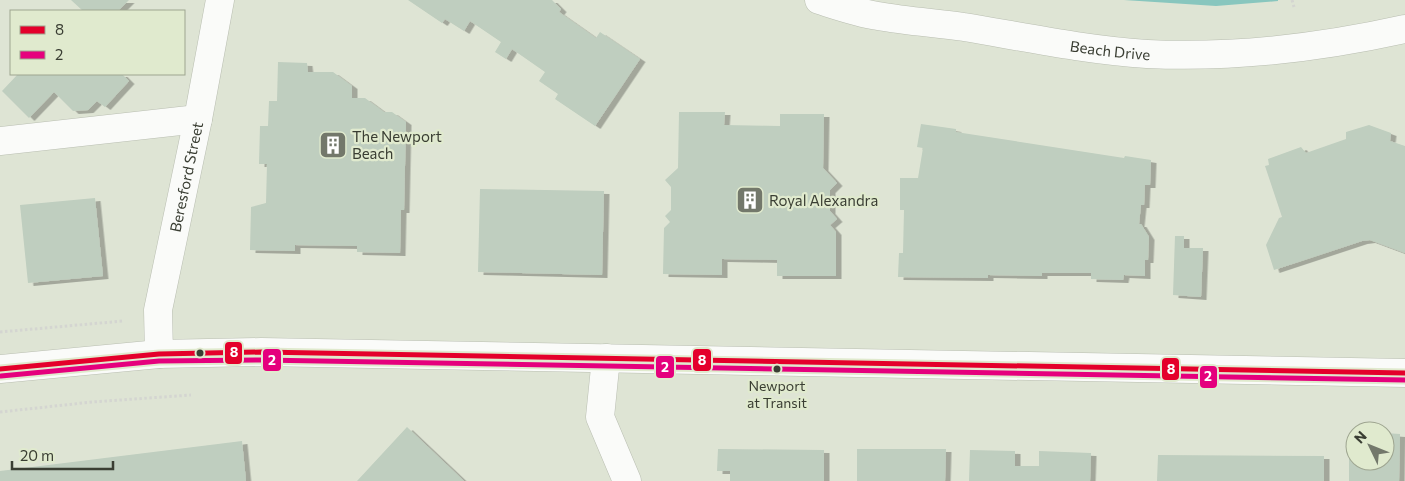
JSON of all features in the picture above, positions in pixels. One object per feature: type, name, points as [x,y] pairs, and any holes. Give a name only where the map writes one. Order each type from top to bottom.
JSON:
[{"type":"street","name":"Beresford Street","points":[[159,354],[158,310],[198,119],[220,0]]},
{"type":"street","name":"Beach Drive","points":[[819,0],[877,16],[944,24],[1083,47],[1146,54],[1218,55],[1276,51],[1342,42],[1405,29]]},
{"type":"street","points":[[0,141],[198,119]]},
{"type":"street","points":[[0,369],[159,354],[261,352],[1405,373]]},
{"type":"street","points":[[606,358],[600,416],[626,481]]},
{"type":"path","points":[[1292,0],[1294,7]]},
{"type":"path","points":[[0,332],[123,321]]},
{"type":"path","points":[[0,412],[92,402],[192,395]]},
{"type":"water","points":[[1124,0],[1278,0],[1278,1],[1216,6]]},
{"type":"building","points":[[71,0],[129,0],[119,10],[82,10]]},
{"type":"building","points":[[408,0],[552,0],[561,9],[559,12],[596,38],[600,32],[640,59],[595,126],[555,99],[558,94],[539,81],[545,72],[512,49],[506,59],[495,52],[501,42],[470,21],[464,31],[445,19],[442,23]]},
{"type":"building","name":"The Newport Beach","points":[[278,62],[307,63],[308,72],[333,72],[352,86],[352,98],[365,98],[384,112],[392,112],[406,122],[404,210],[401,210],[400,253],[357,252],[357,246],[295,245],[295,251],[250,250],[251,207],[266,203],[267,164],[259,164],[260,126],[268,126],[269,101],[277,101]]},
{"type":"building","points":[[17,75],[123,75],[129,81],[105,107],[97,101],[88,110],[73,111],[54,92],[29,118],[2,91]]},
{"type":"building","name":"Royal Alexandra","points":[[679,112],[725,112],[724,125],[780,126],[780,114],[824,114],[823,168],[837,183],[830,190],[830,211],[837,219],[830,225],[836,232],[836,276],[777,276],[777,260],[722,259],[722,275],[663,274],[664,228],[670,222],[665,216],[671,210],[671,187],[665,180],[678,168]]},
{"type":"building","points":[[921,124],[956,129],[956,132],[1124,158],[1125,156],[1151,160],[1150,185],[1145,185],[1144,205],[1141,205],[1139,224],[1141,224],[1149,237],[1148,260],[1145,260],[1145,276],[1124,275],[1123,280],[1091,279],[1091,273],[1042,273],[1042,276],[988,275],[988,278],[898,277],[899,253],[903,253],[904,210],[900,210],[900,178],[918,178],[923,148],[917,147]]},
{"type":"building","points":[[1369,125],[1391,133],[1390,141],[1405,146],[1405,253],[1370,240],[1362,241],[1274,270],[1266,245],[1279,218],[1282,217],[1265,166],[1269,165],[1268,159],[1301,147],[1306,153],[1346,139],[1346,132]]},
{"type":"building","points":[[480,189],[604,191],[602,275],[478,272]]},
{"type":"building","points":[[95,198],[103,276],[28,283],[20,205]]},
{"type":"building","points":[[1175,236],[1184,236],[1184,248],[1203,248],[1201,297],[1173,295]]},
{"type":"building","points":[[407,427],[464,481],[357,481]]},
{"type":"building","points":[[1395,434],[1400,434],[1399,481],[1349,481],[1349,471],[1395,471]]},
{"type":"building","points":[[242,441],[246,481],[0,481],[0,471]]},
{"type":"building","points":[[718,449],[824,450],[824,481],[730,481],[730,471],[717,471]]},
{"type":"building","points":[[857,449],[946,449],[945,481],[857,481]]},
{"type":"building","points":[[970,450],[1015,451],[1015,466],[1039,466],[1039,451],[1091,453],[1090,481],[969,481]]},
{"type":"building","points":[[1158,455],[1324,456],[1324,481],[1157,481]]},
{"type":"transit line","name":"8","points":[[0,369],[159,354],[261,352],[1405,373]]},
{"type":"transit line","name":"2","points":[[1,376],[159,361],[261,360],[1405,380]]},
{"type":"place","name":"The Newport Beach","points":[[333,145]]},
{"type":"place","name":"Royal Alexandra","points":[[750,200]]},
{"type":"place","name":"Newport at Transit","points":[[777,369]]}]
